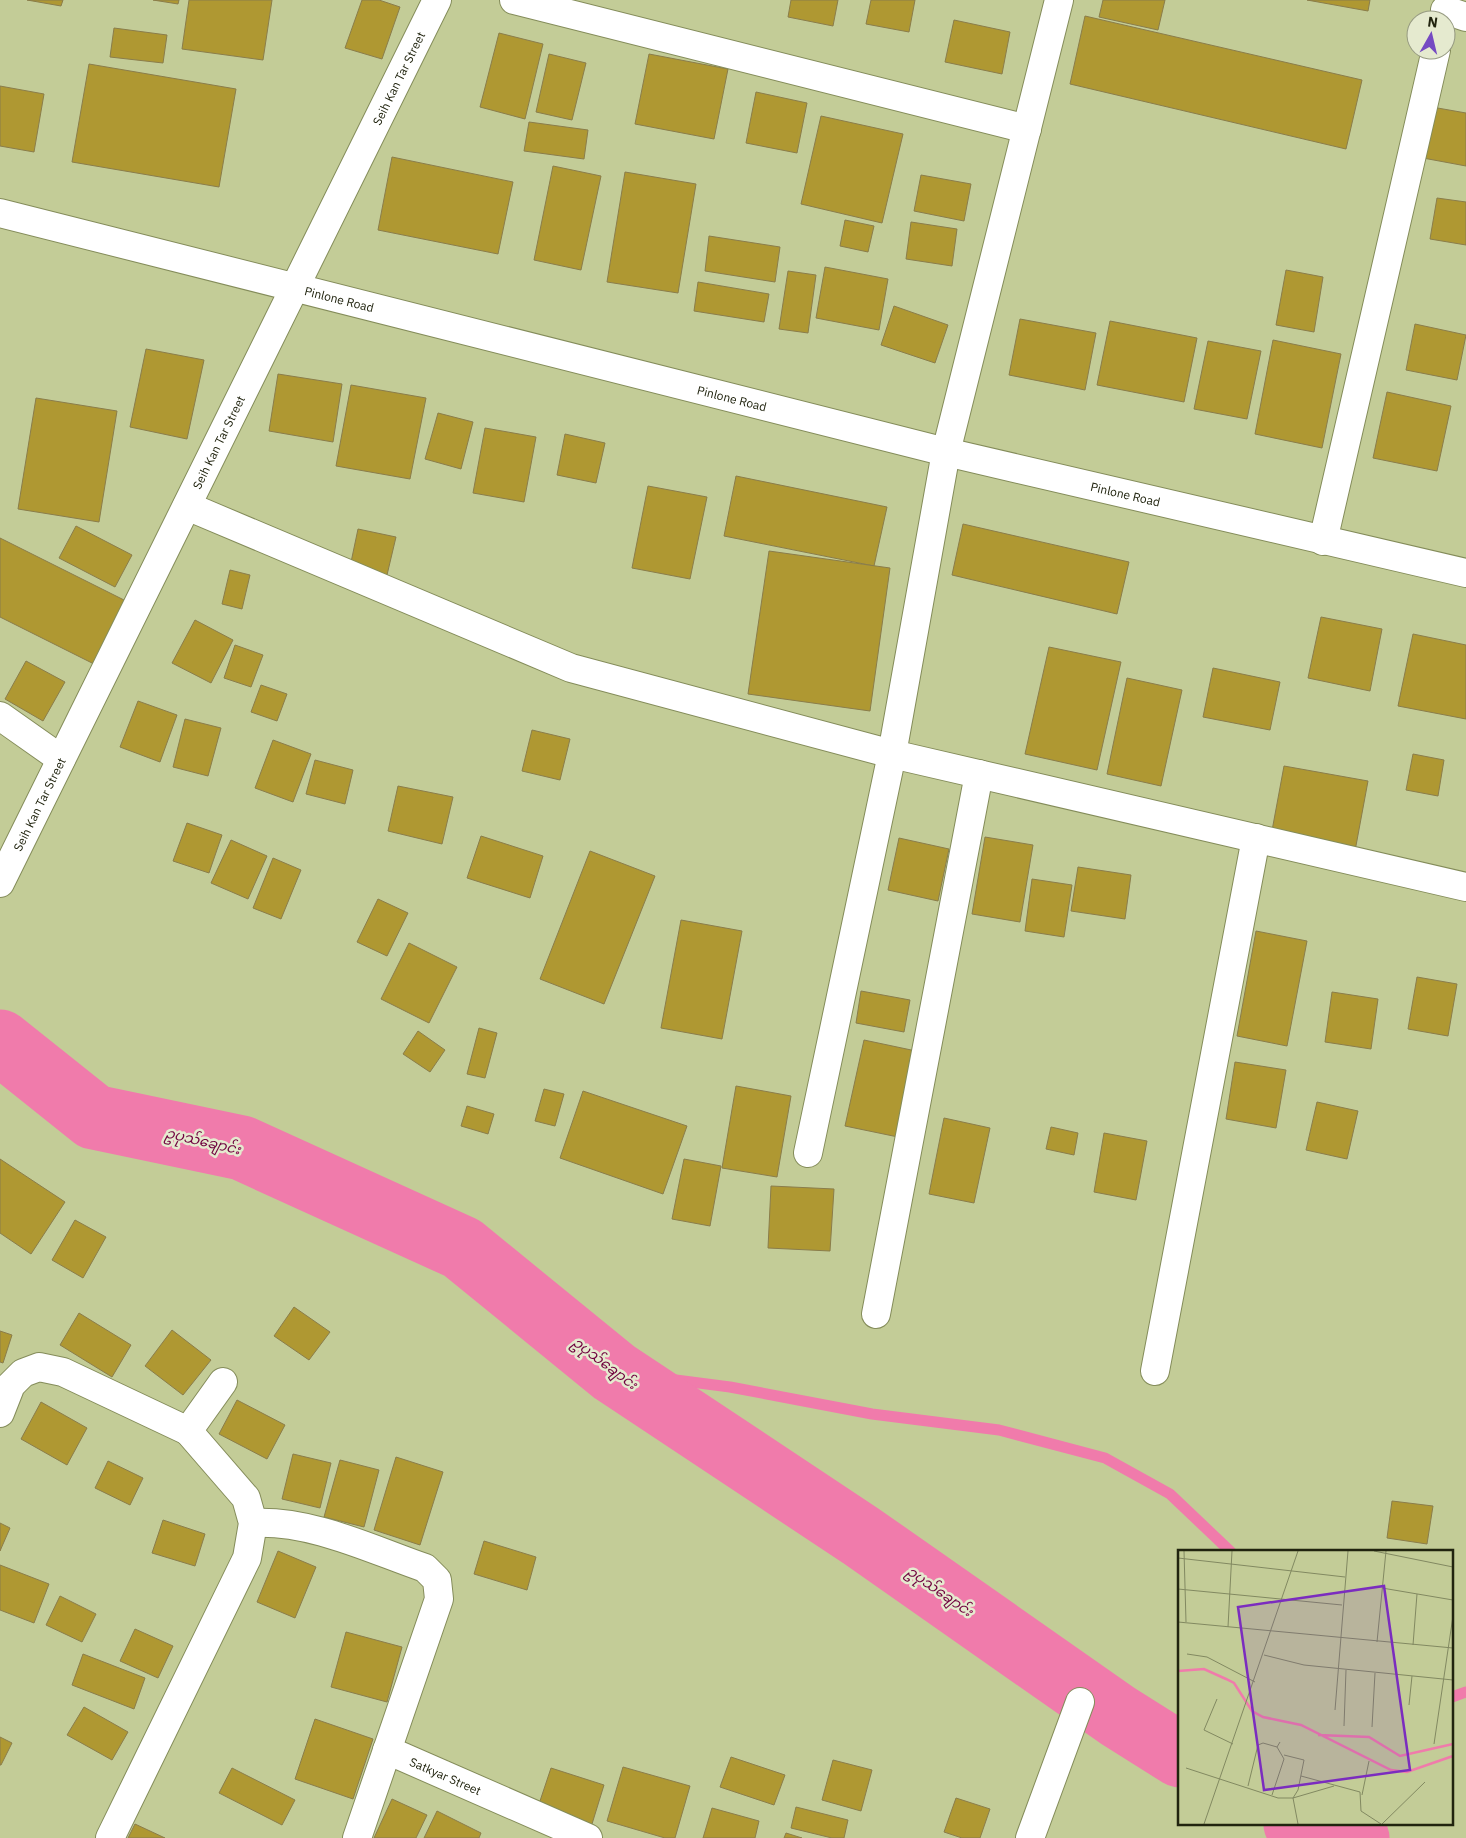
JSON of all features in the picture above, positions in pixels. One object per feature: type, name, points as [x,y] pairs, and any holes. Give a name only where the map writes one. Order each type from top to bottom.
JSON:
[{"type":"street","name":"Seih Kan Tar Street","points":[[0,883],[437,0]]},
{"type":"street","points":[[514,0],[1027,129]]},
{"type":"street","points":[[808,1153],[892,754],[946,452],[1059,0]]},
{"type":"street","points":[[1323,541],[1434,60]]},
{"type":"street","name":"Pinlone Road","points":[[0,213],[946,452],[1466,573]]},
{"type":"street","points":[[186,506],[571,668],[892,754],[1466,887]]},
{"type":"street","points":[[0,716],[61,759]]},
{"type":"street","points":[[876,1314],[979,774]]},
{"type":"street","points":[[1155,1372],[1256,838]]},
{"type":"street","points":[[0,1413],[11,1385],[23,1373],[39,1367],[63,1372],[188,1431],[246,1498],[253,1523],[247,1558],[110,1838]]},
{"type":"street","points":[[188,1431],[223,1382]]},
{"type":"street","points":[[253,1523],[275,1522],[308,1528],[425,1568],[436,1580],[439,1600],[357,1838]]},
{"type":"street","points":[[1030,1838],[1080,1702]]},
{"type":"street","name":"Satkyar Street","points":[[387,1750],[588,1838]]},
{"type":"building","points":[[27,0],[63,0],[61,6]]},
{"type":"building","points":[[153,0],[179,0],[178,4]]},
{"type":"building","points":[[189,0],[272,0],[263,60],[182,49]]},
{"type":"building","points":[[362,0],[379,0],[400,7],[382,59],[345,48]]},
{"type":"building","points":[[791,0],[838,0],[833,26],[788,17]]},
{"type":"building","points":[[871,0],[915,0],[909,32],[866,24]]},
{"type":"building","points":[[1103,0],[1165,0],[1158,30],[1099,17]]},
{"type":"building","points":[[1307,0],[1370,0],[1368,11]]},
{"type":"building","points":[[1085,16],[1362,80],[1346,149],[1070,84]]},
{"type":"building","points":[[954,20],[1010,32],[1002,74],[945,62]]},
{"type":"building","points":[[114,28],[167,35],[163,63],[110,57]]},
{"type":"building","points":[[499,33],[543,44],[525,119],[480,107]]},
{"type":"building","points":[[549,54],[586,63],[572,120],[536,112]]},
{"type":"building","points":[[649,54],[728,69],[714,139],[635,124]]},
{"type":"building","points":[[89,64],[236,89],[219,187],[72,162]]},
{"type":"building","points":[[0,86],[44,94],[34,152],[0,146]]},
{"type":"building","points":[[756,92],[807,103],[797,153],[746,143]]},
{"type":"building","points":[[1432,107],[1466,113],[1466,166],[1423,158]]},
{"type":"building","points":[[821,116],[903,134],[882,223],[801,204]]},
{"type":"building","points":[[529,122],[588,130],[584,159],[524,151]]},
{"type":"building","points":[[392,157],[513,182],[498,254],[378,230]]},
{"type":"building","points":[[553,166],[601,176],[581,270],[534,260]]},
{"type":"building","points":[[625,172],[696,184],[678,293],[607,282]]},
{"type":"building","points":[[921,175],[971,184],[964,221],[914,211]]},
{"type":"building","points":[[1437,198],[1466,202],[1466,245],[1430,239]]},
{"type":"building","points":[[845,220],[874,226],[868,252],[840,246]]},
{"type":"building","points":[[911,222],[957,229],[952,266],[906,259]]},
{"type":"building","points":[[709,236],[780,247],[775,282],[705,271]]},
{"type":"building","points":[[825,267],[888,279],[879,330],[816,318]]},
{"type":"building","points":[[1286,270],[1323,277],[1314,332],[1276,325]]},
{"type":"building","points":[[788,271],[816,275],[808,333],[779,329]]},
{"type":"building","points":[[698,282],[769,294],[764,322],[694,311]]},
{"type":"building","points":[[894,306],[948,325],[935,363],[881,345]]},
{"type":"building","points":[[1020,319],[1096,333],[1085,390],[1009,375]]},
{"type":"building","points":[[1110,321],[1197,338],[1184,402],[1097,385]]},
{"type":"building","points":[[1415,324],[1466,335],[1457,380],[1406,370]]},
{"type":"building","points":[[1273,340],[1341,354],[1322,448],[1255,434]]},
{"type":"building","points":[[1208,341],[1261,351],[1247,419],[1194,409]]},
{"type":"building","points":[[146,349],[204,360],[187,439],[130,427]]},
{"type":"building","points":[[278,374],[342,384],[333,442],[269,431]]},
{"type":"building","points":[[351,385],[426,398],[410,479],[336,466]]},
{"type":"building","points":[[1387,392],[1451,406],[1437,471],[1373,458]]},
{"type":"building","points":[[36,398],[117,411],[99,522],[18,509]]},
{"type":"building","points":[[438,413],[473,422],[461,469],[425,459]]},
{"type":"building","points":[[485,428],[536,437],[524,502],[473,493]]},
{"type":"building","points":[[565,434],[605,443],[596,483],[557,475]]},
{"type":"building","points":[[736,476],[887,507],[874,566],[724,536]]},
{"type":"building","points":[[648,486],[707,497],[690,579],[632,568]]},
{"type":"building","points":[[963,524],[1129,562],[1117,614],[952,575]]},
{"type":"building","points":[[76,526],[132,555],[115,587],[59,558]]},
{"type":"building","points":[[358,529],[396,537],[387,575],[350,567]]},
{"type":"building","points":[[0,538],[130,603],[98,666],[0,617]]},
{"type":"building","points":[[769,551],[890,568],[870,711],[748,694]]},
{"type":"building","points":[[230,570],[250,575],[242,609],[222,604]]},
{"type":"building","points":[[1321,617],[1382,629],[1370,691],[1308,678]]},
{"type":"building","points":[[195,620],[233,640],[211,683],[172,663]]},
{"type":"building","points":[[1413,634],[1466,645],[1466,719],[1398,706]]},
{"type":"building","points":[[235,645],[263,655],[251,687],[224,678]]},
{"type":"building","points":[[1049,647],[1121,662],[1097,770],[1025,754]]},
{"type":"building","points":[[26,661],[65,682],[43,721],[5,699]]},
{"type":"building","points":[[1213,668],[1280,682],[1270,730],[1203,717]]},
{"type":"building","points":[[1127,678],[1182,690],[1161,786],[1107,774]]},
{"type":"building","points":[[261,685],[287,694],[277,721],[251,712]]},
{"type":"building","points":[[138,701],[177,715],[160,762],[120,747]]},
{"type":"building","points":[[185,719],[221,728],[208,776],[173,767]]},
{"type":"building","points":[[532,730],[570,739],[560,780],[522,771]]},
{"type":"building","points":[[273,740],[311,754],[293,802],[255,788]]},
{"type":"building","points":[[1413,754],[1444,760],[1438,796],[1406,790]]},
{"type":"building","points":[[315,760],[353,770],[345,804],[306,794]]},
{"type":"building","points":[[1284,766],[1368,781],[1355,851],[1271,836]]},
{"type":"building","points":[[398,786],[453,797],[442,844],[388,831]]},
{"type":"building","points":[[187,823],[222,835],[209,873],[173,861]]},
{"type":"building","points":[[481,836],[543,856],[530,898],[467,878]]},
{"type":"building","points":[[985,837],[1033,845],[1020,922],[972,914]]},
{"type":"building","points":[[899,838],[949,849],[938,901],[888,890]]},
{"type":"building","points":[[231,840],[267,856],[248,899],[211,883]]},
{"type":"building","points":[[590,851],[655,876],[604,1004],[540,979]]},
{"type":"building","points":[[273,858],[301,870],[281,919],[253,908]]},
{"type":"building","points":[[1078,867],[1131,875],[1125,919],[1071,911]]},
{"type":"building","points":[[1032,879],[1072,885],[1064,937],[1025,931]]},
{"type":"building","points":[[378,899],[408,913],[387,956],[357,942]]},
{"type":"building","points":[[681,920],[742,931],[722,1039],[661,1028]]},
{"type":"building","points":[[1256,931],[1307,941],[1287,1046],[1237,1036]]},
{"type":"building","points":[[409,943],[457,967],[429,1023],[381,999]]},
{"type":"building","points":[[1417,977],[1457,984],[1448,1036],[1408,1029]]},
{"type":"building","points":[[861,991],[910,1000],[904,1032],[856,1023]]},
{"type":"building","points":[[1332,992],[1378,999],[1371,1049],[1325,1042]]},
{"type":"building","points":[[479,1028],[497,1033],[485,1078],[467,1074]]},
{"type":"building","points":[[418,1031],[445,1050],[430,1072],[403,1054]]},
{"type":"building","points":[[864,1040],[916,1051],[898,1137],[845,1126]]},
{"type":"building","points":[[1235,1062],[1286,1070],[1276,1128],[1226,1119]]},
{"type":"building","points":[[736,1086],[791,1096],[777,1177],[722,1168]]},
{"type":"building","points":[[544,1089],[564,1094],[555,1126],[535,1121]]},
{"type":"building","points":[[583,1091],[687,1126],[663,1194],[560,1158]]},
{"type":"building","points":[[1317,1102],[1358,1111],[1347,1159],[1306,1150]]},
{"type":"building","points":[[467,1106],[494,1114],[488,1134],[461,1126]]},
{"type":"building","points":[[944,1118],[990,1128],[974,1203],[929,1194]]},
{"type":"building","points":[[1051,1127],[1078,1133],[1074,1155],[1046,1149]]},
{"type":"building","points":[[1104,1133],[1147,1141],[1136,1200],[1094,1192]]},
{"type":"building","points":[[0,1159],[65,1202],[31,1254],[0,1233]]},
{"type":"building","points":[[684,1159],[721,1166],[710,1226],[672,1219]]},
{"type":"building","points":[[771,1186],[834,1189],[830,1251],[768,1248]]},
{"type":"building","points":[[75,1220],[106,1237],[83,1278],[52,1260]]},
{"type":"building","points":[[294,1307],[330,1332],[309,1360],[274,1336]]},
{"type":"building","points":[[79,1313],[131,1345],[112,1377],[60,1345]]},
{"type":"building","points":[[172,1330],[211,1360],[183,1395],[145,1366]]},
{"type":"building","points":[[0,1331],[12,1335],[3,1363],[0,1362]]},
{"type":"building","points":[[237,1400],[285,1425],[267,1459],[219,1434]]},
{"type":"building","points":[[41,1402],[87,1428],[67,1465],[21,1439]]},
{"type":"building","points":[[293,1454],[331,1463],[320,1508],[282,1499]]},
{"type":"building","points":[[396,1457],[443,1472],[420,1545],[374,1530]]},
{"type":"building","points":[[340,1460],[379,1470],[364,1527],[324,1517]]},
{"type":"building","points":[[108,1461],[143,1478],[130,1505],[95,1488]]},
{"type":"building","points":[[1392,1501],[1433,1506],[1427,1544],[1387,1538]]},
{"type":"building","points":[[163,1520],[205,1534],[195,1566],[152,1553]]},
{"type":"building","points":[[0,1523],[10,1528],[0,1551]]},
{"type":"building","points":[[484,1541],[536,1557],[527,1590],[474,1574]]},
{"type":"building","points":[[278,1551],[316,1567],[295,1618],[257,1602]]},
{"type":"building","points":[[0,1565],[49,1584],[34,1623],[0,1610]]},
{"type":"building","points":[[60,1596],[96,1614],[82,1642],[46,1625]]},
{"type":"building","points":[[135,1629],[173,1646],[158,1678],[120,1661]]},
{"type":"building","points":[[346,1632],[402,1647],[387,1702],[331,1687]]},
{"type":"building","points":[[83,1654],[145,1678],[134,1709],[72,1685]]},
{"type":"building","points":[[84,1707],[128,1732],[112,1760],[67,1735]]},
{"type":"building","points":[[315,1719],[373,1739],[353,1799],[295,1779]]},
{"type":"building","points":[[0,1737],[12,1743],[1,1765],[0,1765]]},
{"type":"building","points":[[731,1757],[785,1775],[774,1805],[720,1787]]},
{"type":"building","points":[[833,1760],[872,1770],[861,1811],[822,1800]]},
{"type":"building","points":[[623,1767],[690,1786],[675,1838],[665,1838],[607,1821]]},
{"type":"building","points":[[232,1768],[295,1800],[282,1825],[219,1793]]},
{"type":"building","points":[[551,1768],[604,1785],[592,1824],[538,1807]]},
{"type":"building","points":[[956,1798],[990,1809],[980,1838],[962,1838],[944,1832]]},
{"type":"building","points":[[392,1799],[427,1815],[416,1838],[374,1838]]},
{"type":"building","points":[[796,1807],[848,1820],[844,1838],[832,1838],[791,1828]]},
{"type":"building","points":[[712,1808],[759,1821],[755,1838],[703,1838]]},
{"type":"building","points":[[437,1811],[481,1833],[479,1838],[424,1838]]},
{"type":"building","points":[[135,1824],[165,1838],[128,1838]]},
{"type":"building","points":[[786,1833],[802,1838],[784,1838]]},
{"type":"waterway","name":"ဥပုသ်ချောင်း","points":[[0,1042],[94,1117],[242,1148],[462,1248],[614,1372],[861,1536],[1118,1716],[1178,1754]]},
{"type":"waterway","points":[[614,1372],[730,1387],[872,1414],[999,1430],[1105,1458],[1170,1494],[1229,1550]]},
{"type":"waterway","points":[[1454,1696],[1466,1692]]},
{"type":"waterway","name":"ဥပုသ်ချောင်း","points":[[1305,1826],[1357,1838]]}]
